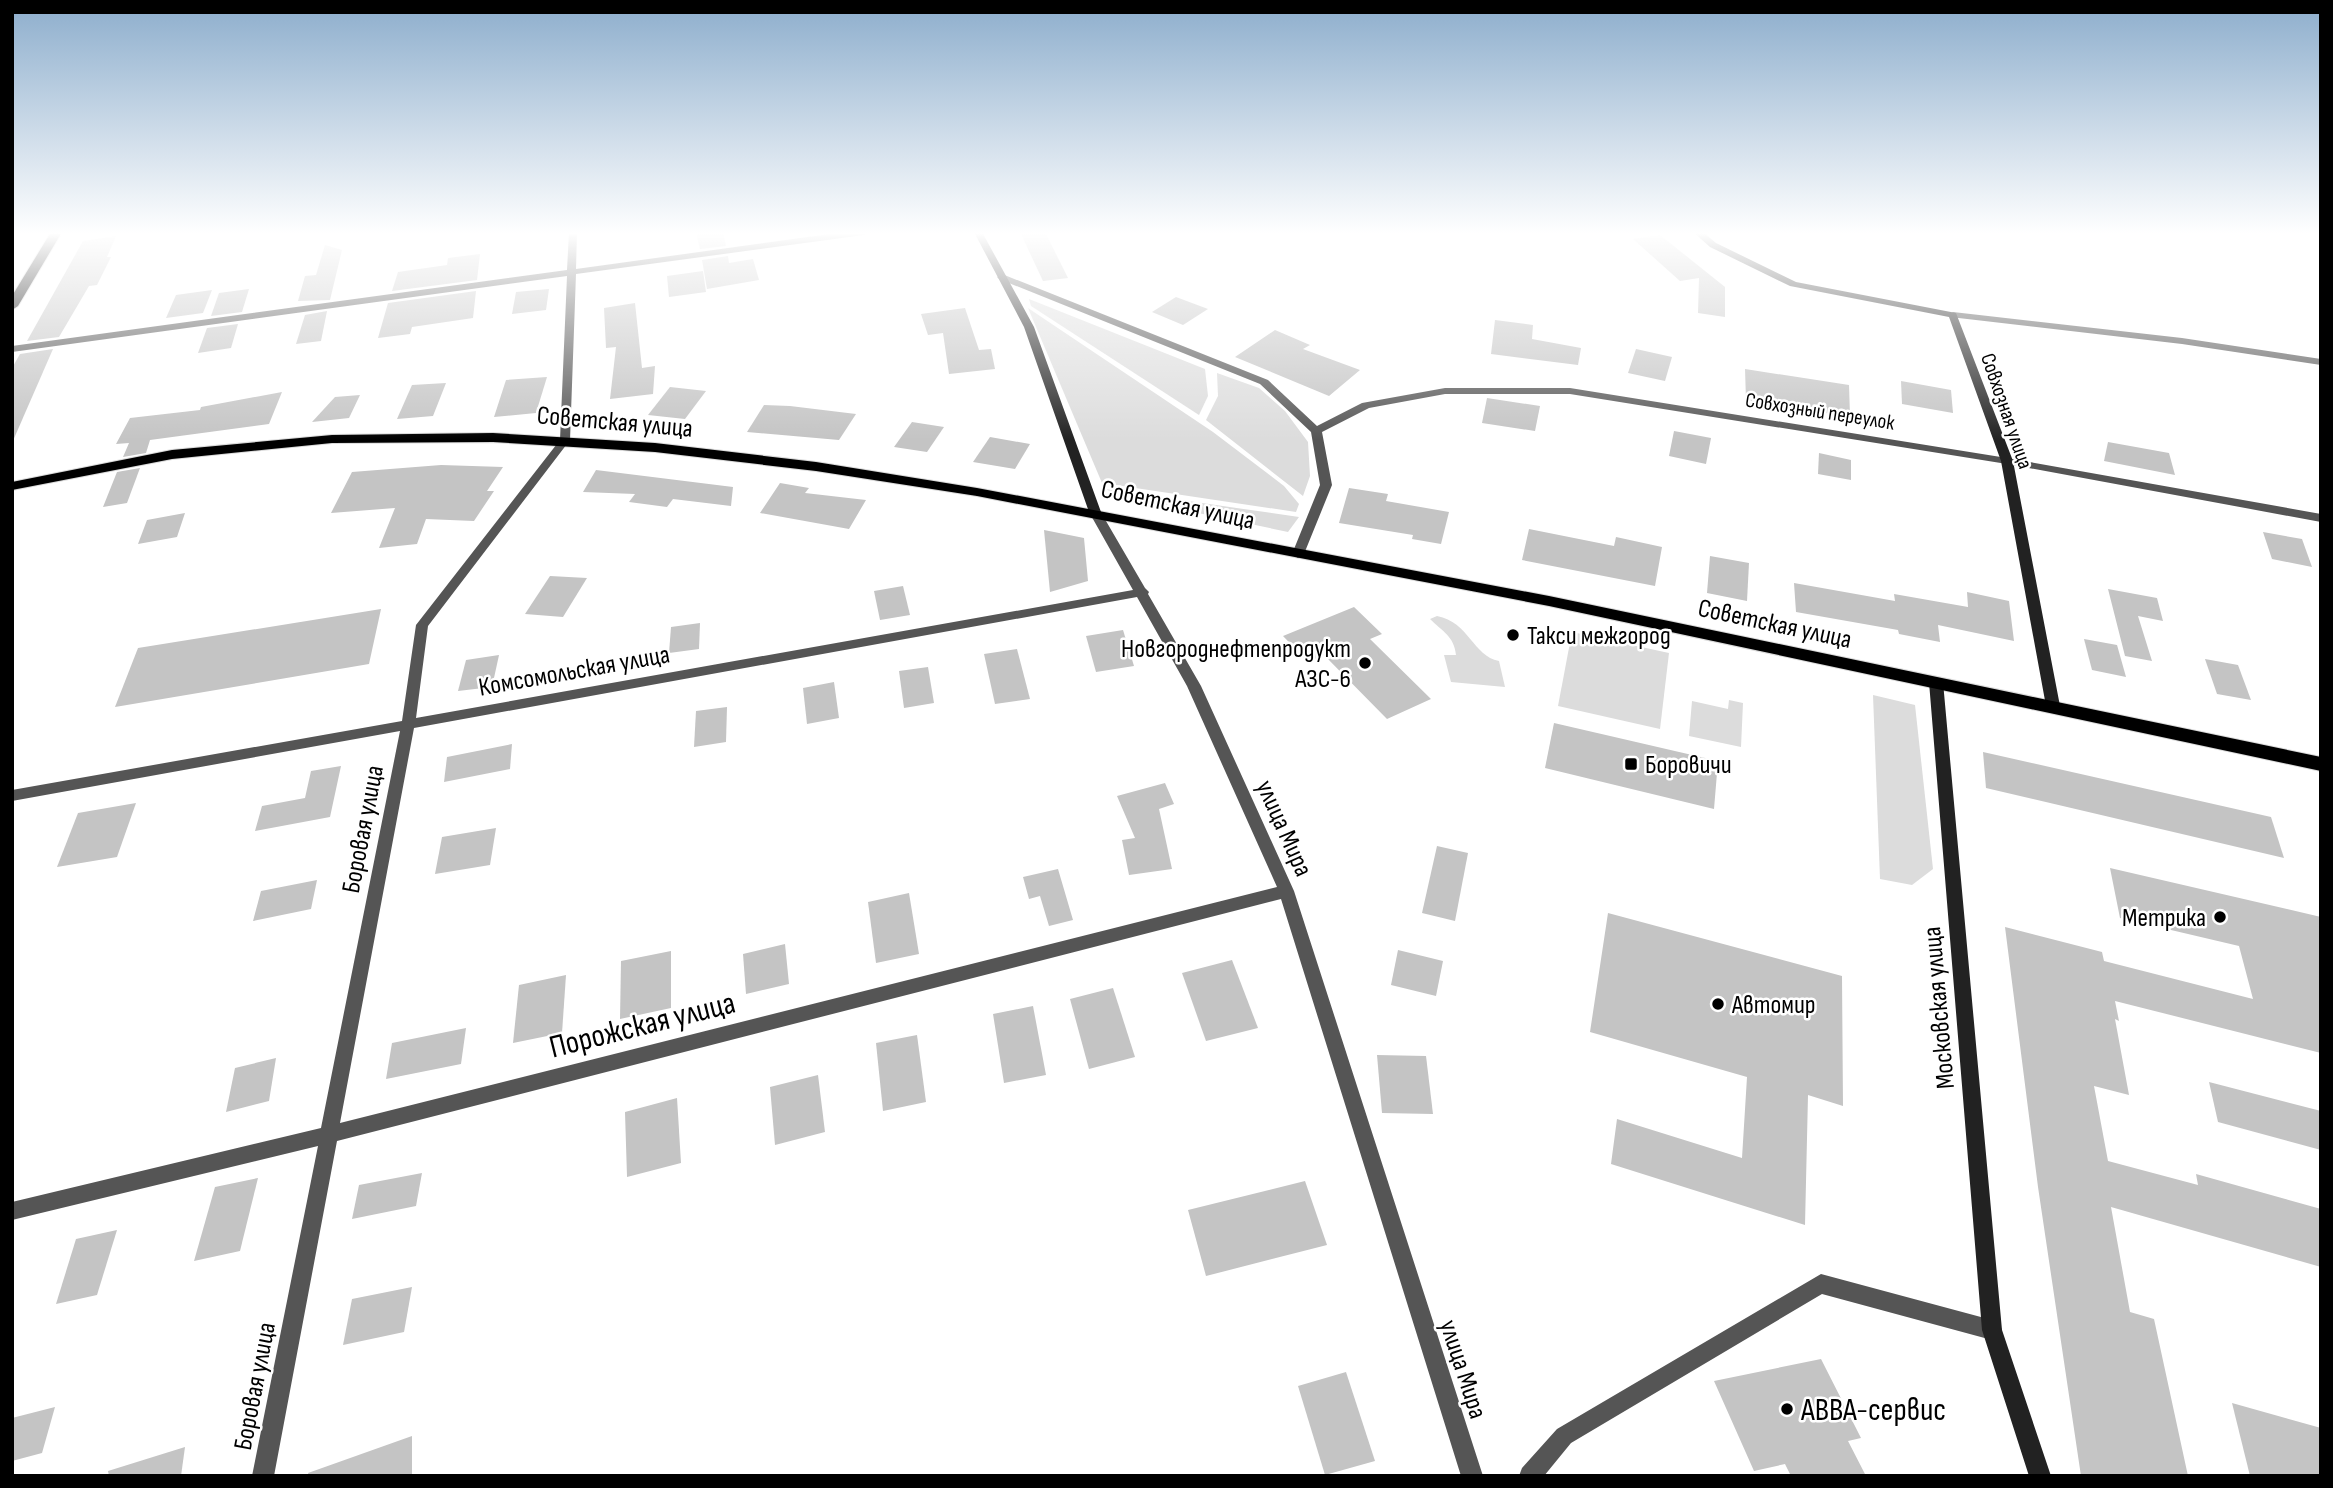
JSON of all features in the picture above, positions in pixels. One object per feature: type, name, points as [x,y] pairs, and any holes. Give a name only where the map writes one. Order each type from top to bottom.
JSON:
[{"type":"main road","name":"улица Мира","points":[[1015,301],[1029,327],[1095,512]]},
{"type":"main road","points":[[1883,301],[1953,315]]},
{"type":"main road","name":"Совхозная улица","points":[[1953,315],[2007,461],[2053,706]]},
{"type":"main road","name":"Советская улица","points":[[12,486],[142,459],[273,444],[451,436],[565,440],[774,462],[1000,494],[1095,512],[1936,681],[2321,764]]},
{"type":"main road","name":"Московская улица","points":[[1936,681],[1992,1330],[2040,1476]]},
{"type":"street","points":[[12,349],[367,301]]},
{"type":"street","points":[[565,440],[571,301]]},
{"type":"street","points":[[1061,301],[1264,382],[1316,431],[1326,485],[1298,554]]},
{"type":"street","points":[[1953,315],[2182,341],[2321,362]]},
{"type":"street","name":"Совхозный переулок","points":[[1316,431],[1366,405],[1445,391],[1570,391],[2007,461],[2321,518]]},
{"type":"street","name":"Боровая улица","points":[[262,1476],[408,724],[422,625],[565,440]]},
{"type":"street","name":"улица Мира","points":[[1095,512],[1143,592],[1194,686],[1286,891],[1472,1476]]},
{"type":"street","name":"Комсомольская улица","points":[[12,796],[1143,592]]},
{"type":"street","name":"Порожская улица","points":[[12,1211],[327,1135],[1286,891]]},
{"type":"street","points":[[1530,1476],[1564,1436],[1821,1284],[1992,1330]]},
{"type":"shaded area","points":[[1030,301],[1035,301],[1205,369],[1208,396],[1199,415],[1031,306]]},
{"type":"shaded area","points":[[1028,308],[1213,432],[1284,486],[1299,504],[1296,512],[1102,483]]},
{"type":"shaded area","points":[[1217,373],[1259,388],[1285,411],[1308,442],[1310,476],[1303,496],[1206,420],[1218,396]]},
{"type":"shaded area","points":[[1105,489],[1299,517],[1288,532],[1127,498]]},
{"type":"shaded area","points":[[1437,616],[1457,625],[1483,653],[1499,661],[1505,687],[1451,682],[1444,655],[1456,655],[1455,649],[1447,635],[1430,619]]},
{"type":"shaded area","points":[[1572,632],[1669,653],[1660,729],[1558,706]]},
{"type":"shaded area","points":[[1873,695],[1915,705],[1933,869],[1912,885],[1880,879]]},
{"type":"shaded area","points":[[1729,700],[1743,703],[1741,747],[1689,736],[1692,701],[1728,709]]},
{"type":"building","points":[[49,301],[80,301],[59,337],[27,341]]},
{"type":"building","points":[[173,301],[208,301],[203,313],[166,318]]},
{"type":"building","points":[[216,301],[245,301],[242,312],[211,316]]},
{"type":"building","points":[[475,301],[473,318],[412,327],[410,334],[378,338],[388,303]]},
{"type":"building","points":[[514,301],[547,301],[546,310],[512,314]]},
{"type":"building","points":[[1169,301],[1188,301],[1208,309],[1183,325],[1152,312]]},
{"type":"building","points":[[1698,301],[1725,301],[1725,317],[1698,313]]},
{"type":"building","points":[[635,303],[642,368],[655,366],[653,394],[610,399],[616,347],[606,348],[604,308]]},
{"type":"building","points":[[965,308],[979,350],[991,349],[995,369],[949,374],[943,333],[928,335],[921,314]]},
{"type":"building","points":[[327,311],[321,341],[296,344],[305,315]]},
{"type":"building","points":[[1495,320],[1533,325],[1532,339],[1581,348],[1578,365],[1491,354]]},
{"type":"building","points":[[238,324],[231,348],[198,353],[207,328]]},
{"type":"building","points":[[1275,330],[1310,345],[1303,349],[1360,370],[1329,396],[1235,357]]},
{"type":"building","points":[[53,349],[12,443],[12,368],[20,354]]},
{"type":"building","points":[[1636,349],[1672,357],[1665,381],[1628,373]]},
{"type":"building","points":[[1745,369],[1849,385],[1850,417],[1746,400]]},
{"type":"building","points":[[547,377],[536,413],[494,417],[506,380]]},
{"type":"building","points":[[1901,381],[1951,390],[1953,413],[1902,404]]},
{"type":"building","points":[[446,383],[433,416],[397,419],[412,385]]},
{"type":"building","points":[[670,387],[706,391],[685,419],[648,415]]},
{"type":"building","points":[[282,392],[269,424],[150,440],[146,453],[123,457],[129,443],[116,444],[130,418],[200,410],[201,407]]},
{"type":"building","points":[[360,395],[349,418],[312,422],[335,397]]},
{"type":"building","points":[[1487,398],[1540,406],[1535,431],[1482,423]]},
{"type":"building","points":[[764,405],[856,414],[839,440],[747,432]]},
{"type":"building","points":[[912,422],[944,427],[927,452],[894,447]]},
{"type":"building","points":[[1674,431],[1711,438],[1706,464],[1669,456]]},
{"type":"building","points":[[990,437],[1030,444],[1015,469],[973,462]]},
{"type":"building","points":[[2108,442],[2169,453],[2175,475],[2104,461]]},
{"type":"building","points":[[1819,453],[1851,460],[1851,480],[1818,474]]},
{"type":"building","points":[[441,465],[503,467],[487,491],[494,491],[474,521],[426,519],[417,544],[379,548],[395,508],[331,513],[352,472]]},
{"type":"building","points":[[140,468],[127,503],[103,507],[117,472]]},
{"type":"building","points":[[596,470],[733,487],[731,506],[673,499],[667,507],[629,502],[635,494],[583,492]]},
{"type":"building","points":[[780,483],[809,488],[805,493],[866,500],[849,529],[760,513]]},
{"type":"building","points":[[1349,488],[1388,494],[1386,501],[1449,512],[1441,544],[1412,539],[1413,535],[1339,523]]},
{"type":"building","points":[[185,513],[177,537],[138,544],[147,520]]},
{"type":"building","points":[[1529,529],[1614,546],[1616,537],[1662,547],[1655,586],[1522,560]]},
{"type":"building","points":[[1044,530],[1084,538],[1088,581],[1050,592]]},
{"type":"building","points":[[2263,532],[2302,539],[2312,567],[2272,559]]},
{"type":"building","points":[[1710,556],[1749,563],[1747,601],[1707,593]]},
{"type":"building","points":[[550,576],[587,578],[563,617],[525,614]]},
{"type":"building","points":[[1794,583],[1895,601],[1894,594],[1968,607],[1967,592],[2009,601],[2014,641],[1938,625],[1940,642],[1899,634],[1898,630],[1796,612]]},
{"type":"building","points":[[903,586],[910,615],[880,620],[874,591]]},
{"type":"building","points":[[2108,589],[2157,598],[2163,621],[2138,616],[2152,661],[2125,656]]},
{"type":"building","name":"Новгороднефтепродукт АЗС-6","points":[[1354,607],[1382,634],[1370,639],[1431,699],[1387,719],[1324,655],[1308,662],[1283,636]]},
{"type":"building","points":[[381,609],[369,664],[115,707],[138,648]]},
{"type":"building","points":[[700,623],[699,649],[669,653],[671,627]]},
{"type":"building","points":[[1123,630],[1134,666],[1096,672],[1086,636]]},
{"type":"building","points":[[2084,639],[2117,645],[2126,677],[2092,670]]},
{"type":"building","points":[[1017,649],[1030,699],[995,704],[984,654]]},
{"type":"building","points":[[499,655],[492,687],[458,691],[466,660]]},
{"type":"building","points":[[2205,659],[2238,665],[2251,700],[2217,694]]},
{"type":"building","points":[[928,667],[934,703],[904,708],[899,671]]},
{"type":"building","points":[[834,682],[839,718],[807,724],[803,688]]},
{"type":"building","points":[[727,707],[726,742],[694,747],[696,711]]},
{"type":"building","name":"Боровичи","points":[[1554,723],[1718,761],[1714,809],[1545,768]]},
{"type":"building","points":[[512,744],[510,769],[444,782],[447,757]]},
{"type":"building","points":[[1983,752],[2271,817],[2284,858],[1986,788]]},
{"type":"building","points":[[341,766],[330,817],[255,831],[262,806],[305,798],[311,771]]},
{"type":"building","points":[[1165,783],[1174,804],[1159,809],[1172,869],[1129,875],[1122,840],[1135,838],[1117,796]]},
{"type":"building","points":[[136,803],[117,857],[57,867],[78,813]]},
{"type":"building","points":[[496,828],[490,865],[435,874],[442,837]]},
{"type":"building","points":[[1437,846],[1468,853],[1455,921],[1422,913]]},
{"type":"building","points":[[2110,868],[2321,917],[2321,1053],[2115,1001],[2119,1021],[2115,1019],[2129,1095],[2094,1086],[2108,1161],[2198,1185],[2196,1174],[2321,1209],[2321,1267],[2111,1207],[2130,1312],[2154,1319],[2188,1476],[2081,1476],[2038,1187],[2005,927],[2102,952],[2104,961],[2253,999],[2239,946],[2120,918]]},
{"type":"building","points":[[1058,869],[1073,920],[1049,926],[1040,896],[1029,899],[1023,877]]},
{"type":"building","points":[[317,880],[311,909],[253,921],[261,891]]},
{"type":"building","points":[[909,893],[919,954],[876,963],[868,902]]},
{"type":"building","name":"Автомир","points":[[1608,913],[1842,976],[1843,1106],[1808,1095],[1805,1225],[1611,1164],[1617,1119],[1742,1158],[1747,1077],[1590,1032]]},
{"type":"building","points":[[785,944],[789,984],[746,994],[743,954]]},
{"type":"building","points":[[1398,950],[1443,961],[1436,996],[1391,985]]},
{"type":"building","points":[[671,951],[671,1008],[620,1019],[621,961]]},
{"type":"building","points":[[1232,960],[1258,1028],[1206,1041],[1182,973]]},
{"type":"building","points":[[566,975],[562,1033],[513,1043],[519,985]]},
{"type":"building","points":[[1113,988],[1135,1057],[1089,1069],[1070,999]]},
{"type":"building","points":[[1033,1006],[1046,1075],[1004,1083],[993,1014]]},
{"type":"building","points":[[466,1028],[461,1064],[386,1079],[392,1043]]},
{"type":"building","points":[[917,1035],[926,1102],[883,1111],[876,1043]]},
{"type":"building","points":[[1377,1055],[1426,1056],[1433,1114],[1382,1113]]},
{"type":"building","points":[[276,1058],[269,1101],[226,1112],[235,1068]]},
{"type":"building","points":[[818,1075],[825,1132],[775,1145],[770,1087]]},
{"type":"building","points":[[2209,1082],[2321,1111],[2321,1150],[2218,1122]]},
{"type":"building","points":[[677,1098],[681,1163],[627,1177],[625,1112]]},
{"type":"building","points":[[422,1173],[416,1206],[352,1219],[359,1185]]},
{"type":"building","points":[[258,1178],[240,1251],[194,1261],[215,1187]]},
{"type":"building","points":[[1305,1181],[1327,1245],[1206,1276],[1188,1210]]},
{"type":"building","points":[[117,1230],[97,1295],[56,1304],[76,1239]]},
{"type":"building","points":[[412,1287],[404,1332],[343,1345],[352,1299]]},
{"type":"building","name":"АВВА-сервис","points":[[1821,1359],[1861,1438],[1848,1441],[1866,1476],[1791,1476],[1785,1464],[1754,1471],[1714,1381]]},
{"type":"building","points":[[1346,1372],[1375,1461],[1325,1475],[1298,1386]]},
{"type":"building","points":[[2232,1403],[2321,1428],[2321,1476],[2250,1476]]},
{"type":"building","points":[[55,1407],[42,1453],[12,1461],[12,1418]]},
{"type":"building","points":[[412,1436],[412,1476],[309,1476],[308,1473]]},
{"type":"building","points":[[185,1447],[181,1476],[109,1476],[108,1471]]},
{"type":"place","name":"Такси межгород","points":[[1513,635]]},
{"type":"place","name":"Новгороднефтепродукт АЗС-6","points":[[1365,663]]},
{"type":"place","name":"Боровичи","points":[[1631,764]]},
{"type":"place","name":"Метрика","points":[[2220,917]]},
{"type":"place","name":"Автомир","points":[[1718,1004]]},
{"type":"place","name":"АВВА-сервис","points":[[1787,1409]]}]
